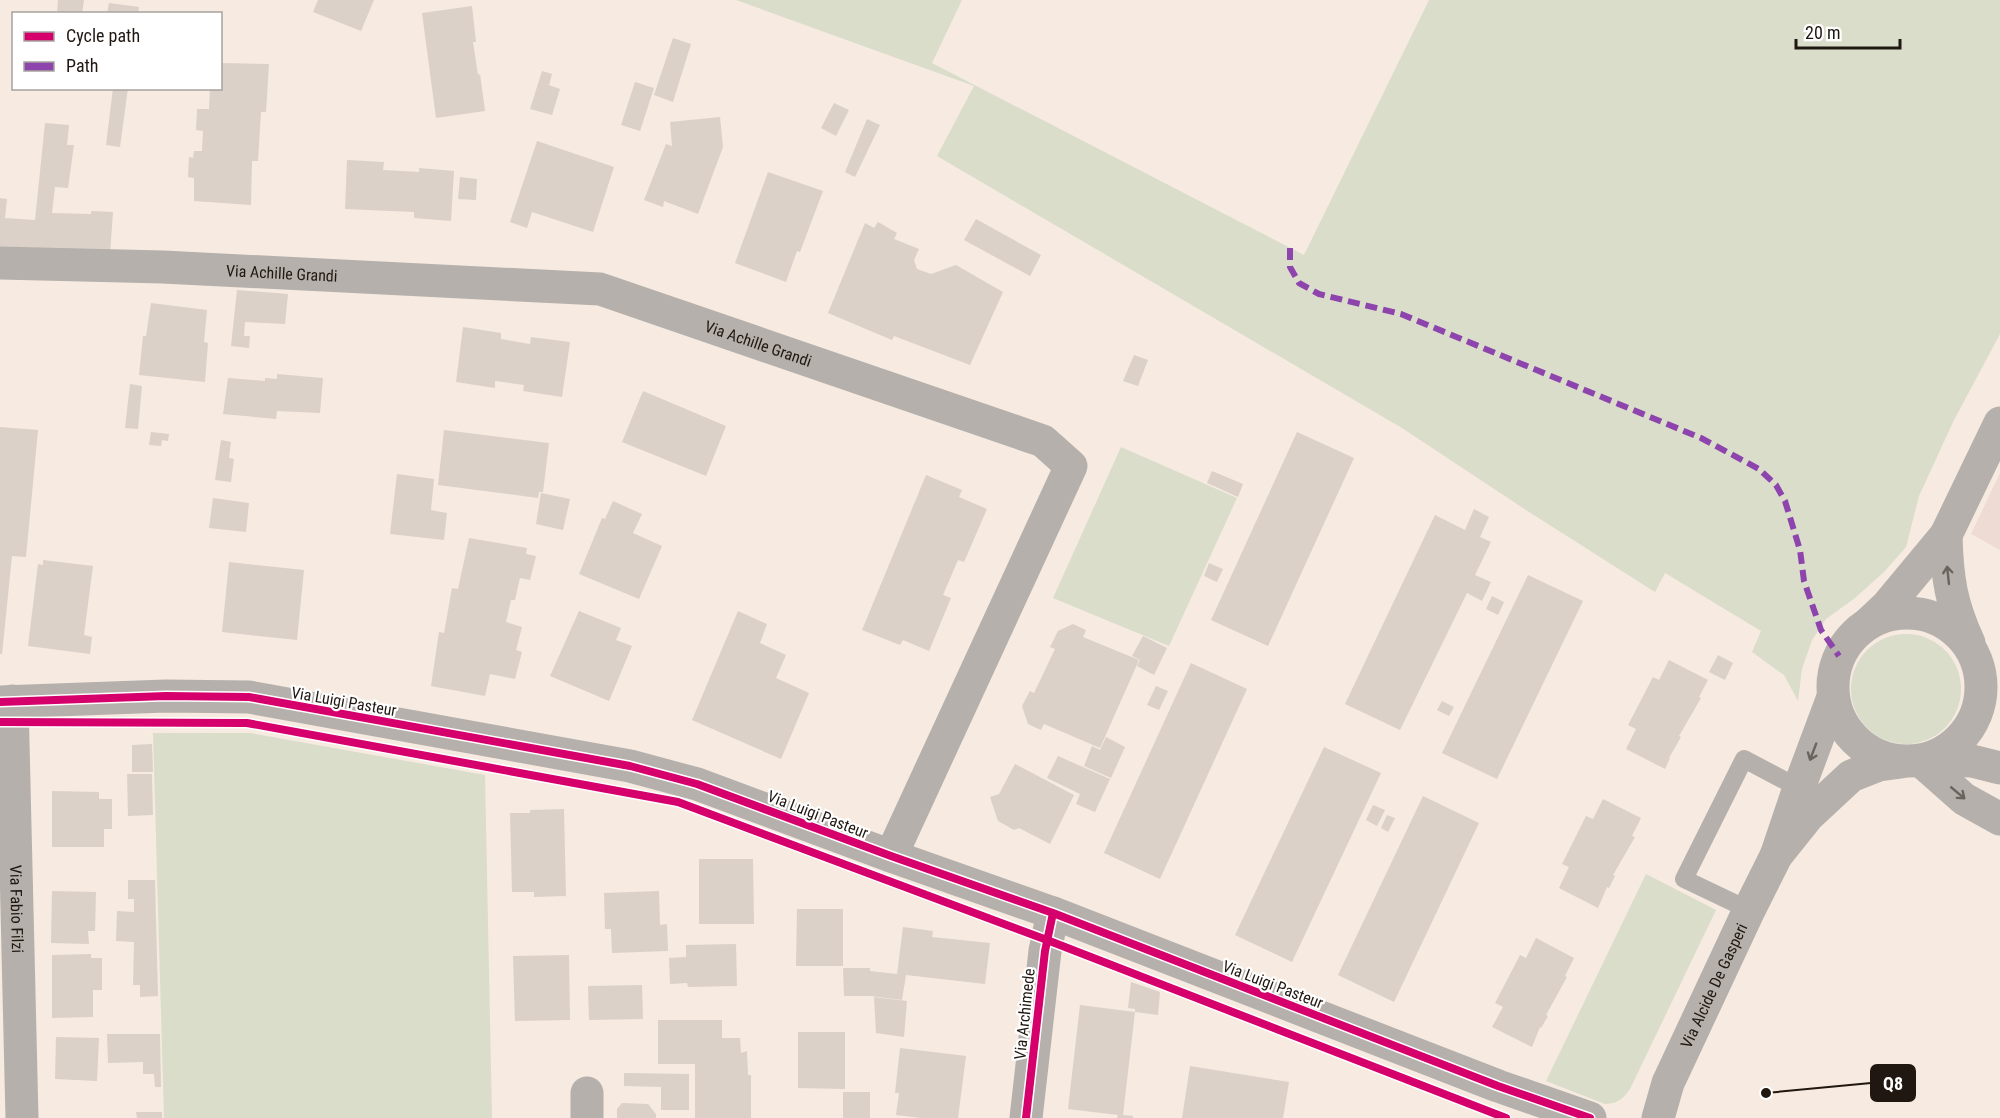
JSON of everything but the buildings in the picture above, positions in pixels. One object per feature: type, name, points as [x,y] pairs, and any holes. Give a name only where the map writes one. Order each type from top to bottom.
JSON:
[{"type":"street","name":"Via Achille Grandi","points":[[0,263],[175,268],[600,289],[1043,441],[1071,466],[891,856]]},
{"type":"street","points":[[2000,423],[1946,535],[1887,606],[1851,638],[1839,656],[1833,676],[1833,697],[1839,717],[1849,735],[1864,748],[1882,758],[1911,761],[1972,761],[2000,768]]},
{"type":"street","points":[[1946,535],[1948,580],[1958,619],[2000,707]]},
{"type":"street","points":[[1869,623],[1890,614],[1912,612],[1936,618],[1957,631],[1977,662],[1981,699],[1974,722],[1960,740],[1942,753],[1911,761]]},
{"type":"street","name":"Via Luigi Pasteur","points":[[6,702],[166,696],[249,697],[630,766],[697,784],[1053,914],[1498,1086],[1590,1118]]},
{"type":"street","name":"Via Alcide De Gasperi","points":[[1658,1118],[1668,1083],[1776,856],[1833,697]]},
{"type":"street","name":"Via Fabio Filzi","points":[[6,702],[22,1118]]},
{"type":"street","points":[[1911,761],[1964,799],[2000,819]]},
{"type":"street","name":"Via Alcide De Gasperi","points":[[1776,856],[1808,816],[1851,776],[1879,765],[1911,761]]},
{"type":"street","name":"Via Archimede","points":[[1026,1118],[1045,951],[1053,914]]},
{"type":"lane","points":[[1749,910],[1684,879],[1744,759],[1799,788]]},
{"type":"shaded area","points":[[2000,473],[2000,550],[1971,534]]},
{"type":"green space","points":[[736,0],[962,0],[932,63],[1304,255],[1429,0],[2000,0],[2000,334],[1954,420],[1919,496],[1906,547],[1884,572],[1855,598],[1826,619],[1812,640],[1802,669],[1798,701],[1784,675],[1752,652],[1761,631],[1665,573],[1655,592],[1402,428],[937,156],[974,86]]},
{"type":"green space","points":[[1121,447],[1237,498],[1169,646],[1053,598]]},
{"type":"green space","points":[[1906,634],[1927,638],[1945,650],[1957,668],[1961,689],[1957,710],[1945,728],[1927,740],[1906,744],[1885,740],[1867,728],[1855,710],[1851,689],[1855,668],[1867,650],[1885,638]]},
{"type":"green space","points":[[153,733],[250,733],[485,775],[492,1118],[164,1118]]},
{"type":"green space","points":[[1646,874],[1716,910],[1630,1089],[1620,1100],[1605,1104],[1546,1081]]},
{"type":"marked path","points":[[1290,248],[1290,267],[1299,283],[1319,294],[1401,314],[1701,438],[1759,469],[1776,485],[1785,501],[1800,550],[1804,581],[1821,630],[1839,656]]},
{"type":"cycle path","points":[[0,702],[166,696],[249,697],[630,766],[697,784],[1053,913],[1498,1086],[1590,1118]]},
{"type":"cycle path","points":[[0,722],[247,723],[678,802],[1047,940],[1506,1118]]},
{"type":"cycle path","points":[[1026,1118],[1045,951],[1053,913]]},
{"type":"place","name":"Q8","points":[[1766,1093]]}]
